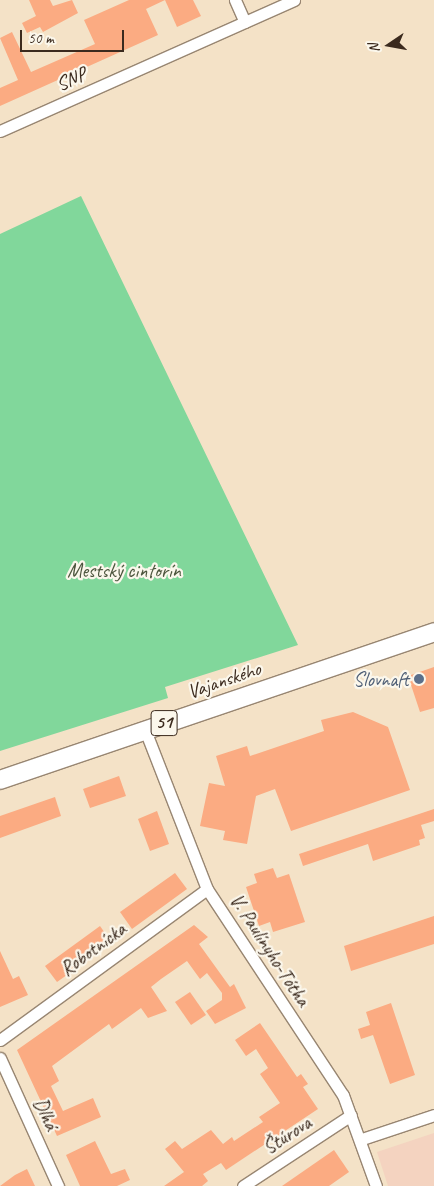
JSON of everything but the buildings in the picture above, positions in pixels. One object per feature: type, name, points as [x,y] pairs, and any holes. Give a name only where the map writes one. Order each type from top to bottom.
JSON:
[{"type":"main road","name":"Vajanského","points":[[0,780],[434,632]]},
{"type":"street","points":[[235,0],[245,22]]},
{"type":"street","name":"SNP","points":[[0,131],[294,0]]},
{"type":"street","name":"V. Paulínyho-Tótha","points":[[144,730],[207,889],[343,1095],[362,1139],[376,1186]]},
{"type":"street","name":"Robotnícka","points":[[0,1040],[207,889]]},
{"type":"street","name":"Dlhá","points":[[0,1058],[58,1186]]},
{"type":"street","name":"Štúrova","points":[[243,1186],[351,1115]]},
{"type":"street","points":[[362,1139],[434,1115]]},
{"type":"shaded area","points":[[434,1133],[434,1186],[388,1186],[377,1152]]},
{"type":"green space","name":"Mestský cintorín","points":[[81,196],[298,645],[165,687],[168,698],[0,751],[0,234]]},
{"type":"place","name":"Slovnaft","points":[[419,679]]}]
